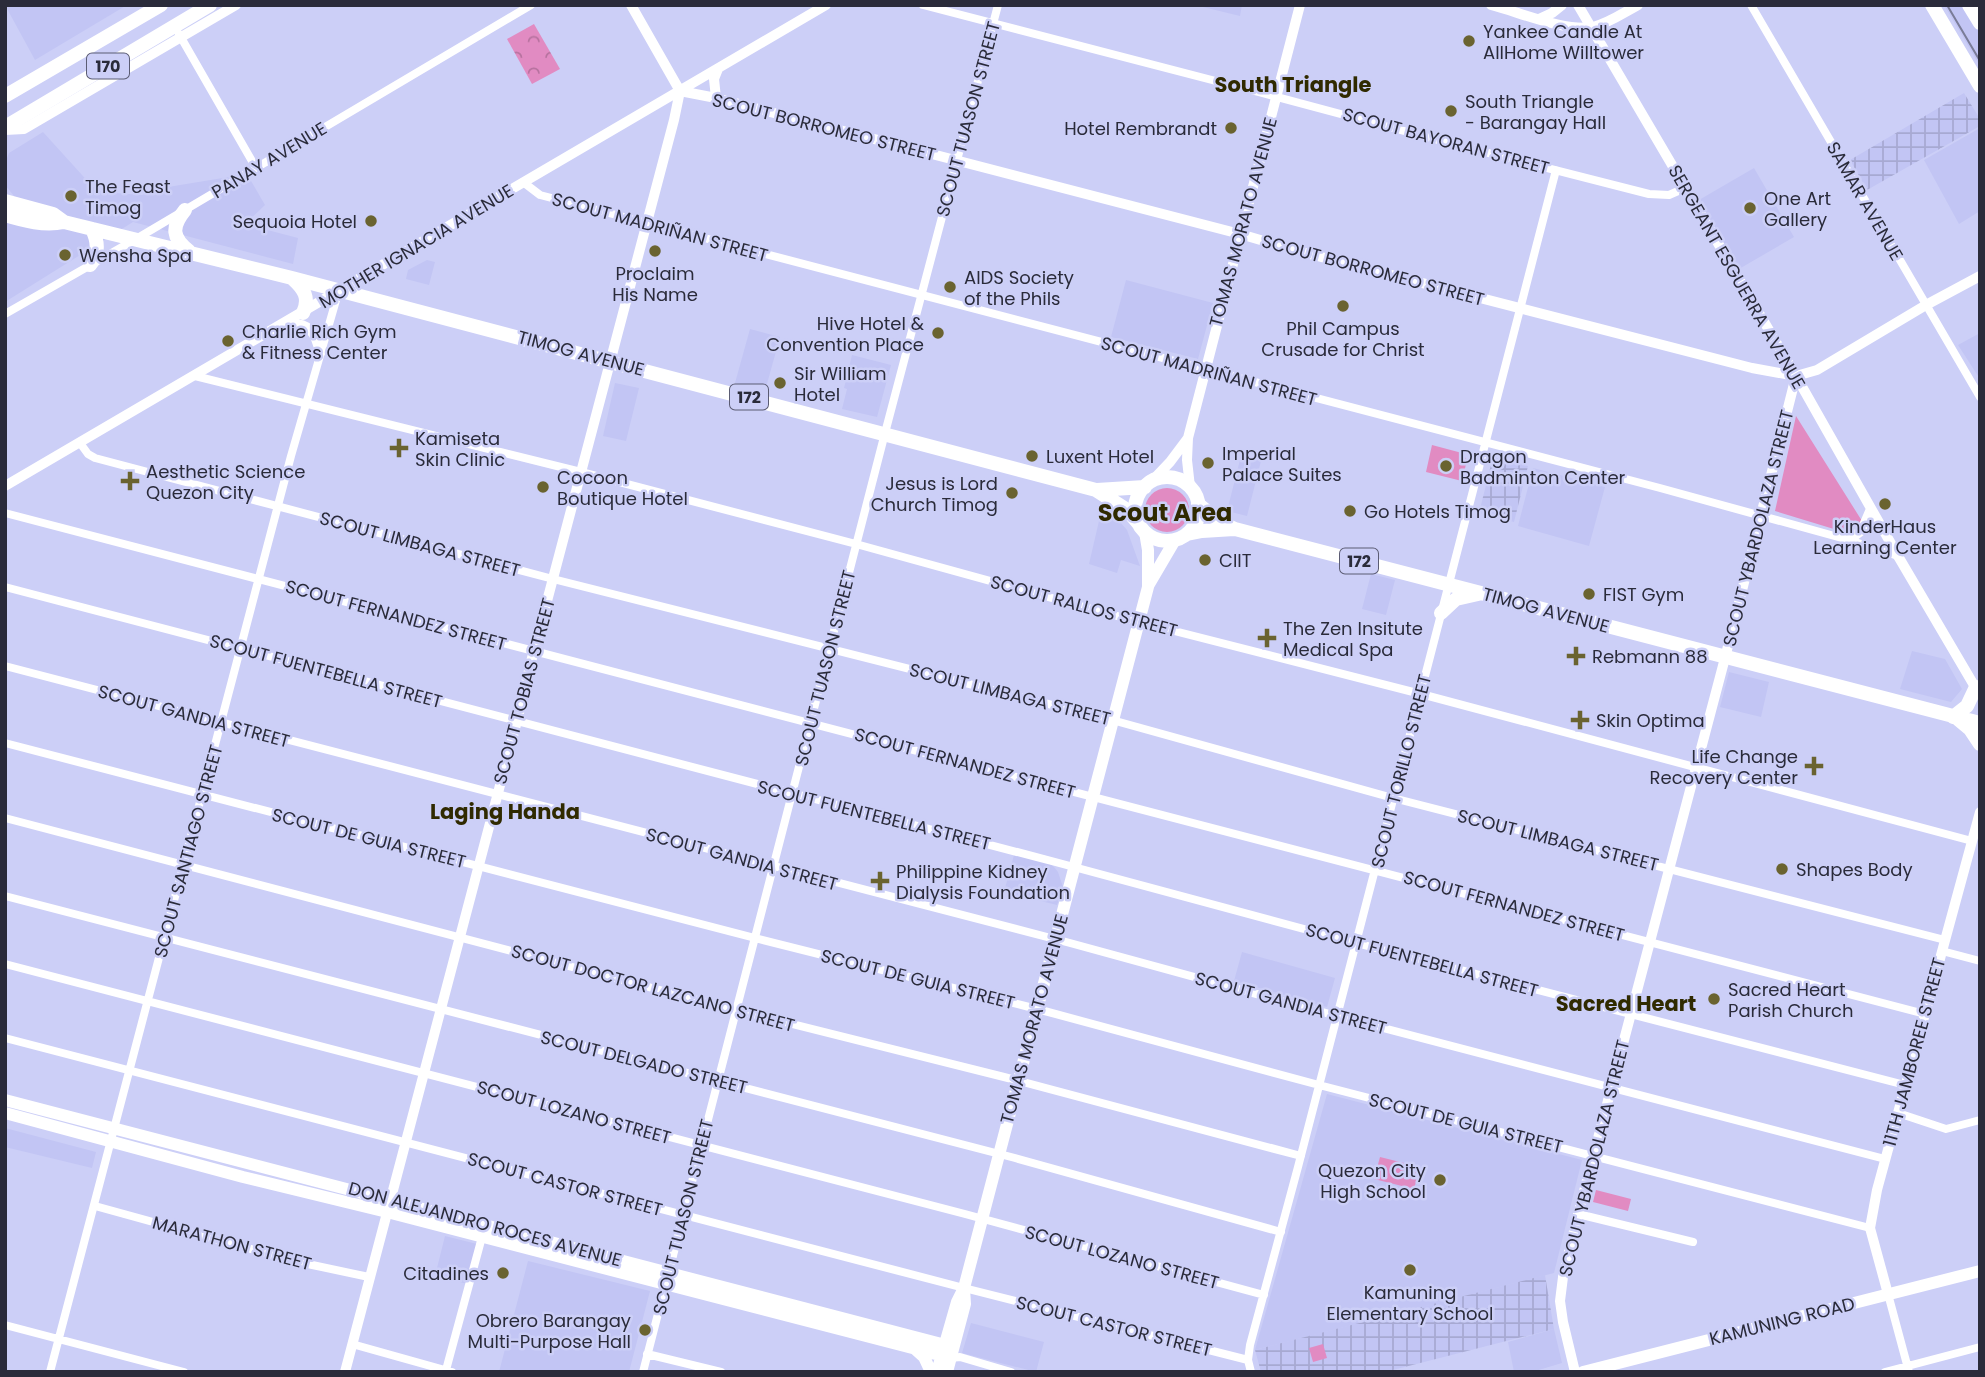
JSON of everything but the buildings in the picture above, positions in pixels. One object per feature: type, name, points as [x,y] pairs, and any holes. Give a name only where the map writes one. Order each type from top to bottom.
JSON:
[{"type":"main road","name":"170","points":[[5,96],[160,5]]},
{"type":"main road","name":"170","points":[[5,128],[178,32],[210,5]]},
{"type":"main road","points":[[1932,5],[1980,86]]},
{"type":"main road","points":[[1969,5],[1980,23]]},
{"type":"main road","name":"TIMOG AVENUE","points":[[5,201],[52,214],[64,222],[339,290],[1096,490],[1127,510],[1141,527]]},
{"type":"main road","points":[[185,210],[177,220],[175,231],[181,244],[190,252]]},
{"type":"main road","name":"TIMOG AVENUE","points":[[5,215],[50,225],[64,222]]},
{"type":"main road","points":[[90,265],[97,247],[92,229]]},
{"type":"main road","points":[[292,278],[306,294],[303,313]]},
{"type":"main road","name":"172","points":[[1148,484],[1163,478],[1173,478],[1190,487],[1198,503]]},
{"type":"main road","points":[[1141,527],[1135,512],[1136,504],[1138,496],[1148,484]]},
{"type":"main road","name":"TIMOG AVENUE","points":[[1096,490],[1148,484]]},
{"type":"main road","points":[[1181,537],[1196,522],[1198,503]]},
{"type":"main road","name":"TIMOG AVENUE","points":[[1198,503],[1220,522],[1235,529],[1980,723]]},
{"type":"main road","name":"172","points":[[1141,527],[1159,540],[1181,537]]},
{"type":"main road","name":"TOMAS MORATO AVENUE","points":[[947,1372],[957,1302],[964,1288],[1148,587],[1148,550],[1141,527]]},
{"type":"main road","name":"TIMOG AVENUE","points":[[1181,537],[1202,531],[1235,529]]},
{"type":"main road","name":"TOMAS MORATO AVENUE","points":[[1148,587],[1181,537]]},
{"type":"main road","points":[[1441,613],[1459,598],[1483,593]]},
{"type":"main road","points":[[1979,692],[1955,717],[1970,729],[1980,744]]},
{"type":"main road","name":"DON ALEJANDRO ROCES AVENUE","points":[[5,1100],[114,1135]]},
{"type":"main road","name":"DON ALEJANDRO ROCES AVENUE","points":[[5,1113],[114,1135],[950,1352]]},
{"type":"main road","name":"DON ALEJANDRO ROCES AVENUE","points":[[388,1206],[482,1237],[668,1278]]},
{"type":"main road","name":"KAMUNING ROAD","points":[[1583,1372],[1980,1271]]},
{"type":"main road","name":"DON ALEJANDRO ROCES AVENUE","points":[[761,1302],[913,1348],[950,1352]]},
{"type":"main road","points":[[913,1348],[924,1357],[931,1372]]},
{"type":"main road","name":"TOMAS MORATO AVENUE","points":[[937,1372],[950,1352]]},
{"type":"street","name":"170","points":[[178,32],[236,5]]},
{"type":"street","name":"PANAY AVENUE","points":[[5,314],[531,5]]},
{"type":"street","points":[[631,5],[680,91]]},
{"type":"street","name":"MOTHER IGNACIA AVENUE","points":[[5,486],[825,5]]},
{"type":"street","name":"SCOUT BAYORAN STREET","points":[[923,5],[1649,194],[1669,195],[1685,188]]},
{"type":"street","name":"SCOUT TUASON STREET","points":[[643,1372],[998,5]]},
{"type":"street","name":"TOMAS MORATO AVENUE","points":[[1190,487],[1186,460],[1188,438],[1300,5]]},
{"type":"street","points":[[1491,5],[1575,27],[1607,23],[1637,5]]},
{"type":"street","points":[[1539,19],[1562,5]]},
{"type":"street","name":"SERGEANT ESGUERRA AVENUE","points":[[1578,5],[1979,692]]},
{"type":"street","name":"SAMAR AVENUE","points":[[1751,5],[1980,397]]},
{"type":"street","points":[[178,32],[256,168]]},
{"type":"street","points":[[716,98],[713,79],[718,69]]},
{"type":"street","name":"SCOUT BORROMEO STREET","points":[[680,91],[716,98],[1731,363],[1796,376]]},
{"type":"street","name":"SCOUT TOBIAS STREET","points":[[345,1372],[680,91]]},
{"type":"street","name":"SCOUT TORILLO STREET","points":[[1251,1372],[1248,1360],[1250,1345],[1522,309],[1556,170]]},
{"type":"street","name":"SCOUT MADRIÑAN STREET","points":[[523,182],[540,195],[646,224],[1486,443],[1849,540],[1898,556]]},
{"type":"street","points":[[1796,376],[1816,370],[1980,276]]},
{"type":"street","name":"SCOUT SANTIAGO STREET","points":[[50,1372],[306,404],[339,290]]},
{"type":"street","points":[[283,324],[297,324],[308,328],[315,334],[320,353]]},
{"type":"street","name":"SCOUT RALLOS STREET","points":[[195,376],[856,544],[1139,622],[1696,767],[1974,847]]},
{"type":"street","name":"SCOUT YBARDOLAZA STREET","points":[[1575,1372],[1560,1301],[1563,1277],[1796,376]]},
{"type":"street","name":"TOMAS MORATO AVENUE","points":[[1148,484],[1170,462],[1188,438]]},
{"type":"street","name":"SCOUT LIMBAGA STREET","points":[[80,443],[88,454],[95,458],[553,579],[1112,720],[1393,798],[1945,940]]},
{"type":"street","points":[[1849,540],[1862,530],[1871,509]]},
{"type":"street","name":"SCOUT FERNANDEZ STREET","points":[[5,513],[1925,1014]]},
{"type":"street","name":"SCOUT FUENTEBELLA STREET","points":[[5,587],[1905,1085]]},
{"type":"street","name":"SCOUT GANDIA STREET","points":[[5,666],[1885,1159]]},
{"type":"street","name":"SCOUT DE GUIA STREET","points":[[5,743],[1037,1009],[1870,1228]]},
{"type":"street","name":"11TH JAMBOREE STREET","points":[[1888,1294],[1870,1228],[1877,1190],[1945,940],[1974,847],[1980,811]]},
{"type":"street","name":"SCOUT DOCTOR LAZCANO STREET","points":[[5,818],[1301,1156]]},
{"type":"street","name":"SCOUT DELGADO STREET","points":[[5,896],[999,1154],[1281,1232]]},
{"type":"street","points":[[1942,951],[1980,961]]},
{"type":"street","name":"SCOUT LOZANO STREET","points":[[5,964],[1264,1295]]},
{"type":"street","name":"SCOUT CASTOR STREET","points":[[5,1038],[1248,1360]]},
{"type":"street","points":[[1898,1113],[1946,1129],[1980,1120]]},
{"type":"street","name":"MARATHON STREET","points":[[95,1206],[298,1262],[369,1277]]},
{"type":"street","points":[[1578,1214],[1693,1242]]},
{"type":"street","points":[[352,1344],[449,1371],[482,1237]]},
{"type":"street","points":[[1888,1294],[1908,1369]]},
{"type":"street","points":[[5,1325],[184,1372]]},
{"type":"street","points":[[1885,1372],[1908,1369],[1980,1348]]},
{"type":"street","name":"DON ALEJANDRO ROCES AVENUE","points":[[950,1352],[1011,1372]]},
{"type":"street","points":[[647,1354],[721,1372]]},
{"type":"shaded area","points":[[5,5],[127,5],[35,60]]},
{"type":"shaded area","points":[[1203,5],[1242,5],[1240,16]]},
{"type":"shaded area","points":[[1944,5],[1980,5],[1980,66]]},
{"type":"shaded area","points":[[1964,93],[1980,119],[1980,126],[1867,190],[1850,160]]},
{"type":"shaded area","points":[[1980,128],[1980,211],[1959,224],[1924,160]]},
{"type":"shaded area","points":[[43,132],[92,186],[102,192],[142,195],[168,187],[247,174],[265,205],[245,224],[298,238],[293,264],[133,222],[5,302],[5,220],[14,196],[5,185],[5,163],[9,153]]},
{"type":"shaded area","points":[[1754,168],[1794,237],[1739,269],[1699,200]]},
{"type":"shaded area","points":[[427,260],[435,262],[429,285],[406,279],[408,270]]},
{"type":"shaded area","points":[[1126,280],[1213,303],[1198,359],[1111,337]]},
{"type":"shaded area","points":[[750,329],[780,337],[765,391],[735,383]]},
{"type":"shaded area","points":[[1980,333],[1980,379],[1958,345]]},
{"type":"shaded area","points":[[852,355],[891,365],[877,417],[842,409]]},
{"type":"shaded area","points":[[615,383],[639,388],[626,441],[603,436]]},
{"type":"shaded area","points":[[1241,456],[1261,461],[1247,516],[1227,511]]},
{"type":"shaded area","points":[[1493,457],[1528,466],[1514,522],[1479,513]]},
{"type":"shaded area","points":[[1533,468],[1605,487],[1589,546],[1518,526]]},
{"type":"shaded area","points":[[1102,508],[1114,515],[1127,530],[1140,566],[1121,560],[1117,573],[1089,564]]},
{"type":"shaded area","points":[[1371,574],[1395,580],[1386,615],[1362,609]]},
{"type":"shaded area","points":[[1912,651],[1945,659],[1962,689],[1951,702],[1900,689]]},
{"type":"shaded area","points":[[1729,672],[1769,682],[1761,717],[1720,707]]},
{"type":"shaded area","points":[[1014,855],[1049,862],[1054,867],[1063,887],[1057,905],[1004,892]]},
{"type":"shaded area","points":[[1242,952],[1335,978],[1327,1007],[1234,981]]},
{"type":"shaded area","name":"Quezon City High School","points":[[1327,1094],[1582,1160],[1554,1273],[1255,1350]]},
{"type":"shaded area","points":[[5,1128],[96,1152],[92,1168],[5,1147]]},
{"type":"shaded area","points":[[445,1236],[477,1244],[468,1284],[435,1276]]},
{"type":"shaded area","points":[[528,1261],[650,1291],[629,1372],[499,1372]]},
{"type":"shaded area","points":[[1545,1275],[1554,1329],[1385,1372],[1261,1372],[1255,1350]]},
{"type":"shaded area","points":[[971,1323],[1044,1342],[1036,1372],[962,1353]]},
{"type":"shaded area","points":[[1554,1329],[1562,1363],[1532,1372],[1514,1372],[1508,1342]]},
{"type":"green space","points":[[534,24],[560,69],[532,84],[507,39]]},
{"type":"green space","points":[[1796,416],[1862,521],[1847,533],[1775,511]]},
{"type":"green space","name":"Dragon Badminton Center","points":[[1432,445],[1462,453],[1467,460],[1462,481],[1426,472]]},
{"type":"green space","points":[[1167,488],[1183,494],[1189,510],[1183,526],[1167,532],[1151,526],[1145,510],[1151,494]]},
{"type":"green space","points":[[1380,1157],[1420,1167],[1414,1189],[1374,1179]]},
{"type":"green space","points":[[1596,1190],[1631,1199],[1628,1211],[1593,1202]]},
{"type":"green space","points":[[1323,1344],[1327,1358],[1313,1362],[1309,1348]]},
{"type":"tram line","points":[[1947,5],[1980,61]]},
{"type":"place","name":"Yankee Candle At AllHome Willtower","points":[[1469,41]]},
{"type":"place","name":"South Triangle - Barangay Hall","points":[[1451,111]]},
{"type":"place","name":"Hotel Rembrandt","points":[[1231,128]]},
{"type":"place","name":"The Feast Timog","points":[[71,196]]},
{"type":"place","name":"One Art Gallery","points":[[1750,208]]},
{"type":"place","name":"Sequoia Hotel","points":[[371,221]]},
{"type":"place","name":"Proclaim His Name","points":[[655,251]]},
{"type":"place","name":"Wensha Spa","points":[[65,255]]},
{"type":"place","name":"AIDS Society of the Phils","points":[[950,287]]},
{"type":"place","name":"Phil Campus Crusade for Christ","points":[[1343,306]]},
{"type":"place","name":"Hive Hotel & Convention Place","points":[[938,333]]},
{"type":"place","name":"Charlie Rich Gym & Fitness Center","points":[[228,341]]},
{"type":"place","name":"Sir William Hotel","points":[[780,383]]},
{"type":"place","name":"Kamiseta Skin Clinic","points":[[399,448]]},
{"type":"place","name":"Luxent Hotel","points":[[1032,456]]},
{"type":"place","name":"Imperial Palace Suites","points":[[1208,463]]},
{"type":"place","name":"Dragon Badminton Center","points":[[1446,466]]},
{"type":"place","name":"Aesthetic Science Quezon City","points":[[130,481]]},
{"type":"place","name":"Cocoon Boutique Hotel","points":[[543,487]]},
{"type":"place","name":"Jesus is Lord Church Timog","points":[[1012,493]]},
{"type":"place","name":"KinderHaus Learning Center","points":[[1885,504]]},
{"type":"place","name":"Go Hotels Timog","points":[[1350,511]]},
{"type":"place","name":"CIIT","points":[[1205,560]]},
{"type":"place","name":"FIST Gym","points":[[1589,594]]},
{"type":"place","name":"The Zen Insitute Medical Spa","points":[[1267,638]]},
{"type":"place","name":"Rebmann 88","points":[[1576,656]]},
{"type":"place","name":"Skin Optima","points":[[1580,720]]},
{"type":"place","name":"Life Change Recovery Center","points":[[1814,766]]},
{"type":"place","name":"Shapes Body","points":[[1782,869]]},
{"type":"place","name":"Philippine Kidney Dialysis Foundation","points":[[880,881]]},
{"type":"place","name":"Sacred Heart Parish Church","points":[[1714,999]]},
{"type":"place","name":"Quezon City High School","points":[[1440,1180]]},
{"type":"place","name":"Kamuning Elementary School","points":[[1410,1270]]},
{"type":"place","name":"Citadines","points":[[503,1273]]},
{"type":"place","name":"Obrero Barangay Multi-Purpose Hall","points":[[645,1330]]},
{"type":"district","name":"South Triangle","points":[[1293,84]]},
{"type":"district","name":"Scout Area","points":[[1165,512]]},
{"type":"district","name":"Laging Handa","points":[[505,811]]},
{"type":"district","name":"Sacred Heart","points":[[1626,1003]]}]
